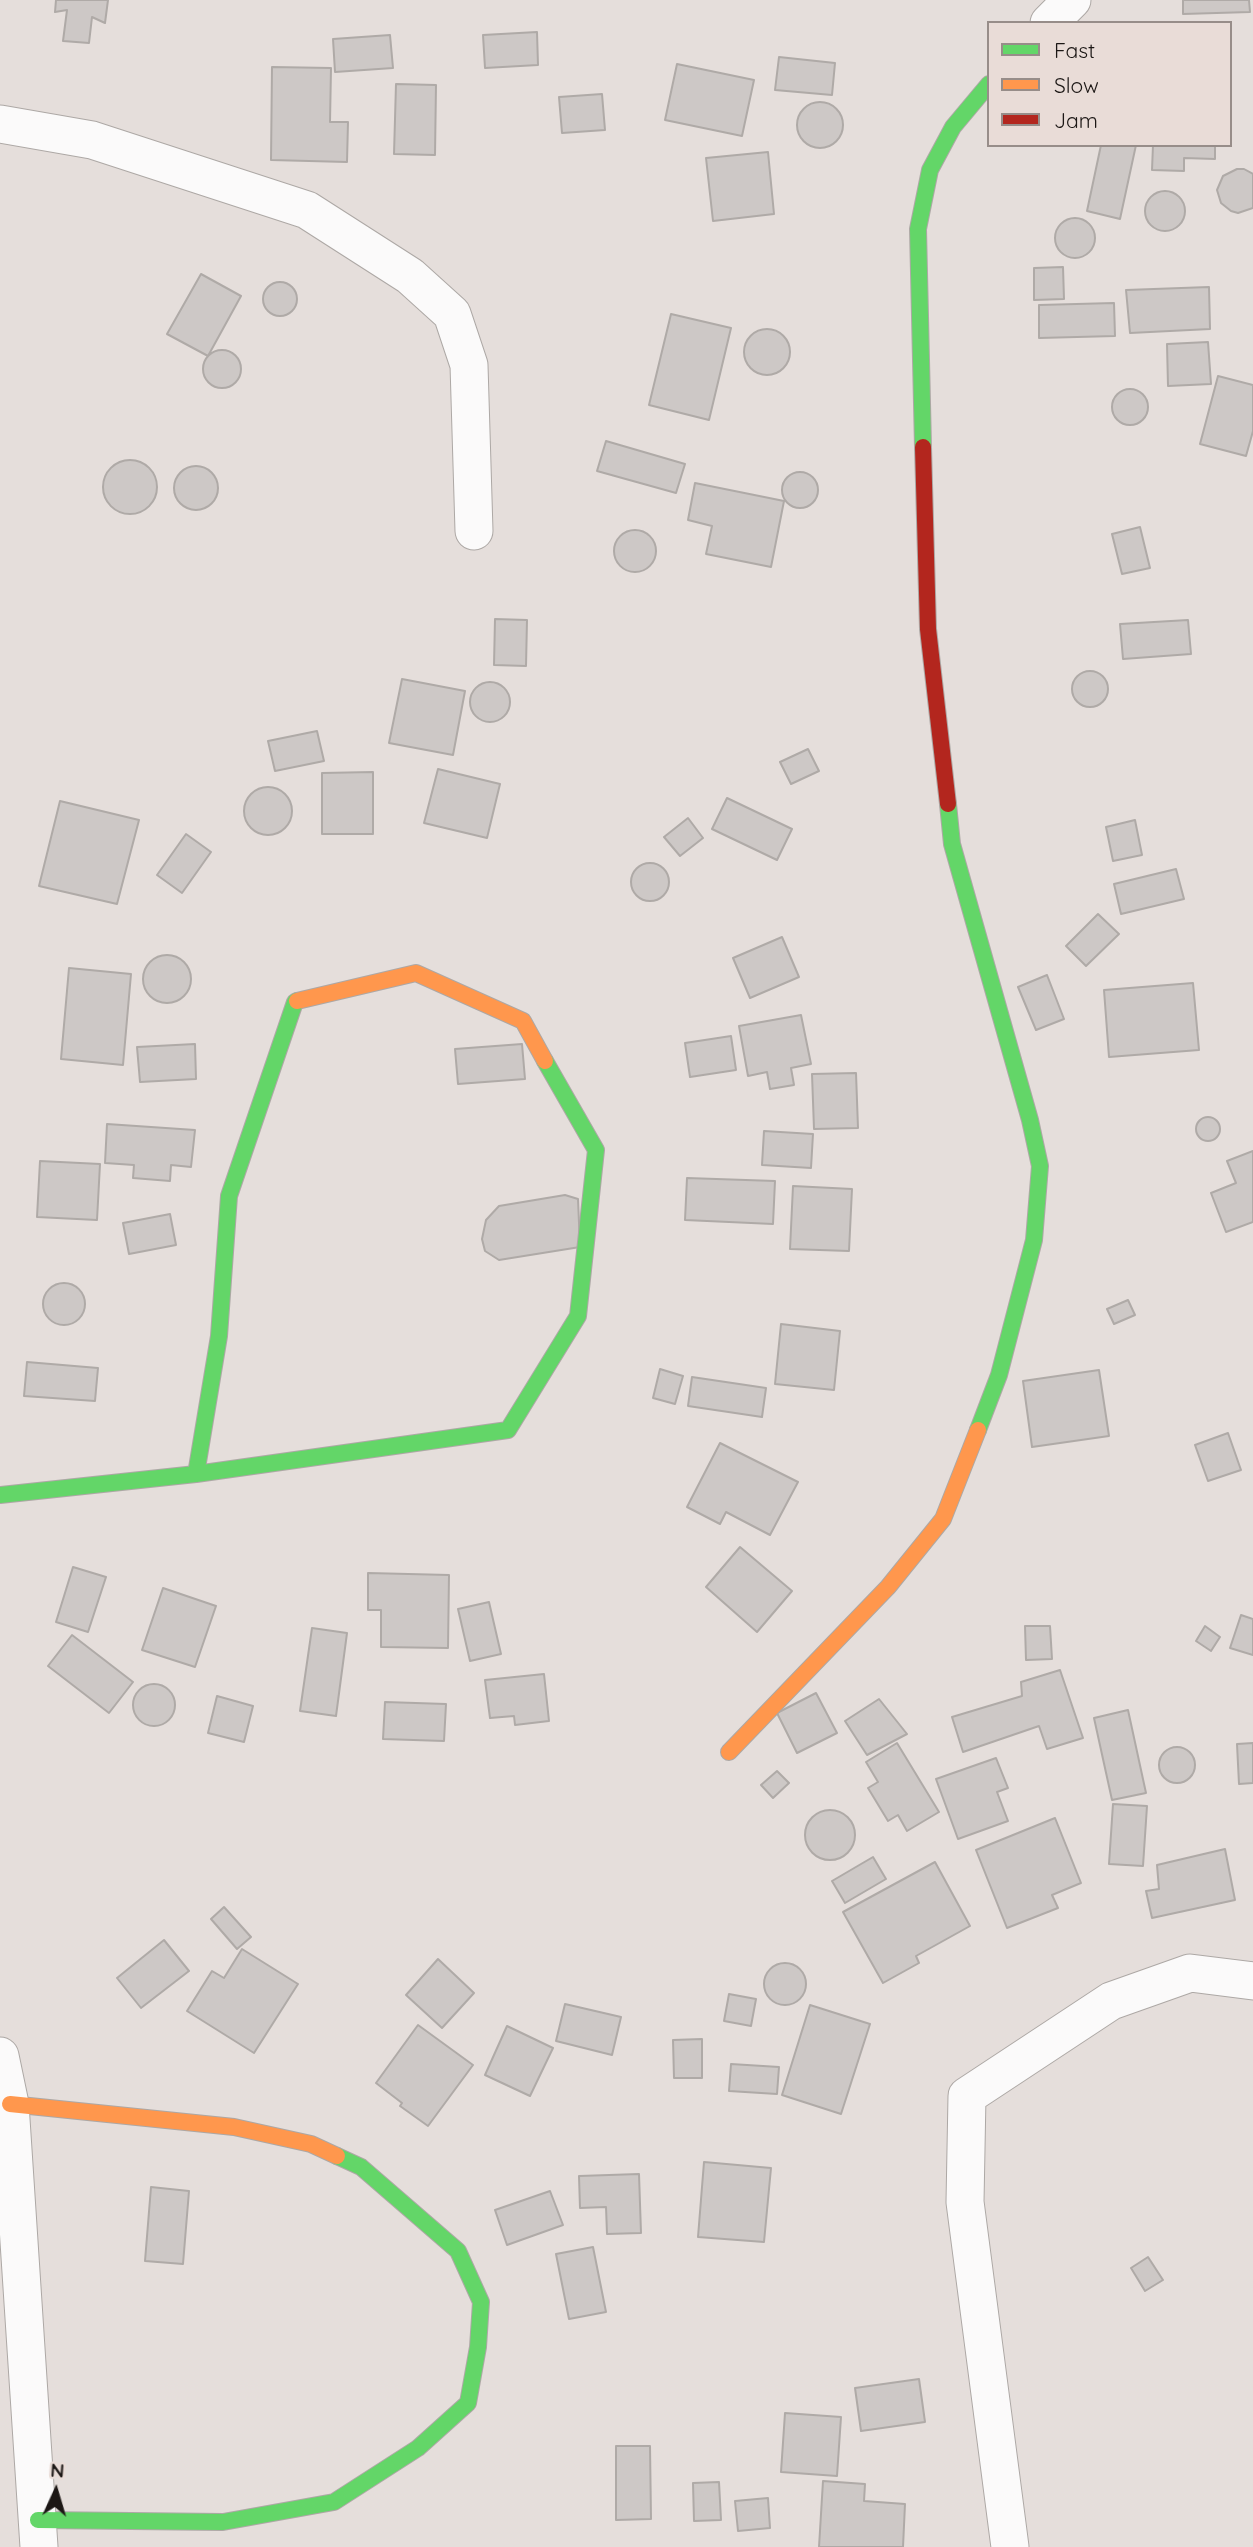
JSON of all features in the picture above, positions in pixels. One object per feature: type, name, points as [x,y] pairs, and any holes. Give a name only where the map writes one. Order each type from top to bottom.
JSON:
[{"type":"street","points":[[1051,21],[1072,0]]},
{"type":"street","points":[[729,1752],[888,1587],[943,1519],[999,1375],[1034,1240],[1040,1166],[1030,1120],[952,844],[928,629],[918,229],[930,170],[953,127],[987,86]]},
{"type":"street","points":[[0,124],[92,140],[307,210],[410,276],[452,314],[469,365],[474,531]]},
{"type":"street","points":[[0,1495],[196,1474],[508,1430],[578,1316],[596,1150],[523,1021],[416,973],[295,1002],[229,1196],[219,1336],[196,1474]]},
{"type":"street","points":[[1010,2547],[965,2202],[967,2096],[1111,2001],[1190,1973],[1253,1981]]},
{"type":"street","points":[[0,2056],[10,2104],[7,2175],[39,2534],[223,2522],[334,2502],[418,2448],[467,2403],[478,2347],[481,2302],[458,2251],[361,2167],[312,2144],[234,2127],[10,2104]]},
{"type":"building","points":[[56,0],[108,0],[105,23],[92,17],[89,43],[63,41],[67,10],[55,12]]},
{"type":"building","points":[[1183,0],[1249,0],[1250,12],[1183,14]]},
{"type":"building","points":[[537,32],[538,65],[485,68],[483,35]]},
{"type":"building","points":[[390,35],[393,68],[335,72],[333,39]]},
{"type":"building","points":[[779,57],[835,63],[832,95],[775,90]]},
{"type":"building","points":[[677,64],[754,80],[742,136],[665,120]]},
{"type":"building","points":[[272,67],[331,68],[330,122],[348,122],[347,162],[271,160]]},
{"type":"building","points":[[396,84],[436,85],[435,155],[394,154]]},
{"type":"building","points":[[602,94],[605,130],[562,133],[559,97]]},
{"type":"building","points":[[820,102],[836,109],[843,125],[836,141],[820,148],[804,141],[797,125],[804,109]]},
{"type":"building","points":[[1101,147],[1136,147],[1120,219],[1087,211]]},
{"type":"building","points":[[1153,147],[1215,147],[1215,159],[1184,158],[1184,171],[1152,170]]},
{"type":"building","points":[[768,152],[774,214],[713,221],[706,158]]},
{"type":"building","points":[[1237,169],[1253,174],[1253,208],[1238,213],[1221,203],[1217,190],[1223,176]]},
{"type":"building","points":[[1165,191],[1173,192],[1179,197],[1184,203],[1184,219],[1179,225],[1173,230],[1165,231],[1157,230],[1151,225],[1146,219],[1145,211],[1146,203],[1151,197],[1157,192]]},
{"type":"building","points":[[1075,218],[1089,224],[1095,238],[1089,252],[1075,258],[1061,252],[1055,238],[1061,224]]},
{"type":"building","points":[[1063,267],[1064,299],[1034,300],[1034,268]]},
{"type":"building","points":[[201,274],[241,296],[208,356],[167,334]]},
{"type":"building","points":[[280,282],[292,287],[297,299],[292,311],[280,316],[268,311],[263,299],[268,287]]},
{"type":"building","points":[[1209,287],[1210,329],[1130,333],[1126,290]]},
{"type":"building","points":[[1114,303],[1115,336],[1039,338],[1039,305]]},
{"type":"building","points":[[671,314],[731,328],[709,420],[649,405]]},
{"type":"building","points":[[767,329],[784,335],[790,352],[784,369],[767,375],[750,369],[744,352],[750,335]]},
{"type":"building","points":[[1208,342],[1211,384],[1168,386],[1167,344]]},
{"type":"building","points":[[222,350],[235,356],[241,369],[235,382],[222,388],[209,382],[203,369],[209,356]]},
{"type":"building","points":[[1218,376],[1253,385],[1253,431],[1246,456],[1200,444]]},
{"type":"building","points":[[1130,389],[1143,394],[1148,407],[1143,420],[1130,425],[1117,420],[1112,407],[1117,394]]},
{"type":"building","points":[[606,441],[685,464],[676,493],[597,471]]},
{"type":"building","points":[[130,460],[149,468],[157,487],[149,506],[130,514],[111,506],[103,487],[111,468]]},
{"type":"building","points":[[196,466],[205,467],[212,472],[217,479],[217,497],[212,504],[205,509],[196,510],[187,509],[180,504],[175,497],[174,488],[175,479],[180,472],[187,467]]},
{"type":"building","points":[[800,472],[813,477],[818,490],[813,503],[800,508],[787,503],[782,490],[787,477]]},
{"type":"building","points":[[695,483],[784,501],[771,567],[706,554],[712,526],[688,520]]},
{"type":"building","points":[[1140,527],[1150,568],[1122,574],[1112,534]]},
{"type":"building","points":[[635,530],[650,536],[656,551],[650,566],[635,572],[620,566],[614,551],[620,536]]},
{"type":"building","points":[[495,619],[527,620],[526,666],[494,665]]},
{"type":"building","points":[[1188,620],[1191,654],[1123,659],[1120,624]]},
{"type":"building","points":[[1090,671],[1103,676],[1108,689],[1103,702],[1090,707],[1077,702],[1072,689],[1077,676]]},
{"type":"building","points":[[402,679],[465,691],[453,755],[389,743]]},
{"type":"building","points":[[490,682],[504,688],[510,702],[504,716],[490,722],[476,716],[470,702],[476,688]]},
{"type":"building","points":[[317,731],[324,761],[275,771],[268,741]]},
{"type":"building","points":[[808,749],[819,771],[791,784],[780,762]]},
{"type":"building","points":[[438,769],[500,784],[487,838],[424,823]]},
{"type":"building","points":[[373,772],[373,834],[322,834],[322,773]]},
{"type":"building","points":[[268,787],[277,788],[285,794],[291,802],[291,820],[285,828],[277,834],[268,835],[259,834],[251,828],[245,820],[244,811],[245,802],[251,794],[259,788]]},
{"type":"building","points":[[727,798],[792,829],[777,860],[712,829]]},
{"type":"building","points":[[60,801],[139,820],[117,904],[39,886]]},
{"type":"building","points":[[688,818],[703,838],[680,856],[664,837]]},
{"type":"building","points":[[1135,820],[1142,855],[1113,861],[1106,827]]},
{"type":"building","points":[[186,834],[211,852],[182,893],[157,875]]},
{"type":"building","points":[[650,863],[664,868],[669,882],[664,896],[650,901],[636,896],[631,882],[636,868]]},
{"type":"building","points":[[1176,869],[1184,899],[1121,914],[1114,884]]},
{"type":"building","points":[[1098,914],[1119,934],[1086,966],[1066,946]]},
{"type":"building","points":[[782,937],[799,977],[750,998],[733,958]]},
{"type":"building","points":[[167,955],[184,962],[191,979],[184,996],[167,1003],[150,996],[143,979],[150,962]]},
{"type":"building","points":[[69,968],[131,974],[123,1065],[61,1059]]},
{"type":"building","points":[[1047,975],[1064,1019],[1036,1030],[1018,987]]},
{"type":"building","points":[[1193,983],[1199,1050],[1109,1057],[1104,990]]},
{"type":"building","points":[[801,1015],[811,1064],[791,1068],[794,1085],[770,1089],[767,1072],[748,1076],[739,1026]]},
{"type":"building","points":[[731,1036],[736,1070],[690,1077],[685,1043]]},
{"type":"building","points":[[195,1044],[196,1079],[140,1082],[137,1047]]},
{"type":"building","points":[[522,1044],[525,1079],[458,1084],[455,1049]]},
{"type":"building","points":[[856,1073],[858,1128],[814,1129],[812,1074]]},
{"type":"building","points":[[1208,1117],[1216,1121],[1220,1129],[1216,1137],[1208,1141],[1200,1137],[1196,1129],[1200,1121]]},
{"type":"building","points":[[107,1124],[195,1130],[191,1167],[171,1165],[170,1181],[133,1178],[134,1165],[105,1163]]},
{"type":"building","points":[[764,1131],[813,1134],[811,1168],[762,1165]]},
{"type":"building","points":[[1253,1151],[1253,1222],[1226,1232],[1211,1193],[1236,1183],[1227,1161]]},
{"type":"building","points":[[40,1161],[100,1164],[97,1220],[37,1217]]},
{"type":"building","points":[[687,1178],[775,1181],[773,1224],[685,1220]]},
{"type":"building","points":[[793,1186],[852,1189],[849,1251],[790,1249]]},
{"type":"building","points":[[565,1195],[578,1199],[580,1247],[499,1260],[485,1251],[482,1239],[486,1220],[499,1206]]},
{"type":"building","points":[[170,1214],[176,1245],[129,1254],[123,1223]]},
{"type":"building","points":[[64,1283],[79,1289],[85,1304],[79,1319],[64,1325],[49,1319],[43,1304],[49,1289]]},
{"type":"building","points":[[1128,1300],[1135,1315],[1114,1324],[1107,1309]]},
{"type":"building","points":[[781,1324],[840,1331],[834,1390],[775,1384]]},
{"type":"building","points":[[27,1362],[98,1368],[95,1401],[24,1396]]},
{"type":"building","points":[[660,1369],[683,1376],[675,1404],[653,1398]]},
{"type":"building","points":[[1099,1370],[1109,1436],[1032,1447],[1023,1381]]},
{"type":"building","points":[[692,1377],[766,1388],[762,1417],[688,1406]]},
{"type":"building","points":[[1228,1433],[1241,1470],[1208,1481],[1195,1445]]},
{"type":"building","points":[[720,1443],[798,1482],[770,1535],[726,1512],[720,1524],[687,1507]]},
{"type":"building","points":[[740,1547],[792,1591],[757,1632],[706,1587]]},
{"type":"building","points":[[73,1567],[106,1577],[88,1632],[56,1622]]},
{"type":"building","points":[[368,1573],[449,1575],[448,1648],[381,1647],[381,1610],[368,1610]]},
{"type":"building","points":[[163,1588],[216,1606],[195,1667],[142,1650]]},
{"type":"building","points":[[489,1602],[501,1654],[470,1661],[458,1609]]},
{"type":"building","points":[[1241,1615],[1253,1619],[1253,1655],[1230,1648]]},
{"type":"building","points":[[1025,1626],[1050,1626],[1052,1659],[1026,1660]]},
{"type":"building","points":[[1205,1626],[1220,1637],[1211,1651],[1196,1641]]},
{"type":"building","points":[[312,1628],[347,1633],[336,1716],[300,1711]]},
{"type":"building","points":[[72,1635],[133,1682],[109,1713],[48,1666]]},
{"type":"building","points":[[1060,1670],[1083,1738],[1047,1749],[1039,1726],[963,1752],[952,1717],[1022,1696],[1021,1682]]},
{"type":"building","points":[[544,1674],[549,1721],[515,1725],[514,1716],[490,1718],[485,1680]]},
{"type":"building","points":[[154,1684],[169,1690],[175,1705],[169,1720],[154,1726],[139,1720],[133,1705],[139,1690]]},
{"type":"building","points":[[816,1693],[837,1733],[797,1753],[777,1713]]},
{"type":"building","points":[[217,1696],[253,1706],[244,1742],[208,1733]]},
{"type":"building","points":[[879,1699],[907,1734],[867,1755],[845,1721]]},
{"type":"building","points":[[385,1702],[446,1704],[444,1741],[383,1739]]},
{"type":"building","points":[[1128,1710],[1146,1793],[1112,1800],[1094,1718]]},
{"type":"building","points":[[897,1743],[939,1812],[907,1831],[898,1815],[888,1821],[868,1788],[878,1782],[866,1762]]},
{"type":"building","points":[[1253,1743],[1253,1783],[1239,1784],[1237,1744]]},
{"type":"building","points":[[1177,1747],[1190,1752],[1195,1765],[1190,1778],[1177,1783],[1164,1778],[1159,1765],[1164,1752]]},
{"type":"building","points":[[996,1758],[1008,1788],[997,1792],[1008,1821],[958,1839],[936,1779]]},
{"type":"building","points":[[777,1771],[789,1783],[773,1798],[761,1785]]},
{"type":"building","points":[[1113,1804],[1147,1806],[1143,1866],[1109,1864]]},
{"type":"building","points":[[830,1810],[847,1818],[855,1835],[847,1852],[830,1860],[813,1852],[805,1835],[813,1818]]},
{"type":"building","points":[[1055,1818],[1081,1883],[1052,1895],[1058,1908],[1007,1928],[976,1850]]},
{"type":"building","points":[[1225,1849],[1235,1900],[1152,1918],[1146,1891],[1159,1889],[1157,1865]]},
{"type":"building","points":[[873,1857],[886,1879],[845,1903],[832,1881]]},
{"type":"building","points":[[935,1862],[970,1926],[916,1956],[919,1963],[883,1983],[843,1912]]},
{"type":"building","points":[[224,1907],[251,1937],[237,1949],[211,1919]]},
{"type":"building","points":[[164,1940],[189,1971],[141,2008],[117,1978]]},
{"type":"building","points":[[242,1949],[298,1984],[254,2053],[187,2011],[212,1971],[224,1978]]},
{"type":"building","points":[[438,1959],[474,1993],[442,2028],[406,1995]]},
{"type":"building","points":[[785,1963],[800,1969],[806,1984],[800,1999],[785,2005],[770,1999],[764,1984],[770,1969]]},
{"type":"building","points":[[729,1994],[756,1999],[751,2026],[724,2021]]},
{"type":"building","points":[[565,2004],[621,2017],[612,2055],[556,2041]]},
{"type":"building","points":[[810,2005],[870,2024],[841,2114],[782,2095]]},
{"type":"building","points":[[418,2025],[473,2065],[428,2126],[400,2106],[402,2103],[376,2083]]},
{"type":"building","points":[[507,2026],[553,2048],[530,2096],[485,2075]]},
{"type":"building","points":[[702,2039],[702,2078],[674,2078],[673,2040]]},
{"type":"building","points":[[731,2064],[779,2067],[777,2094],[729,2091]]},
{"type":"building","points":[[704,2162],[771,2168],[764,2242],[698,2237]]},
{"type":"building","points":[[639,2174],[641,2233],[607,2234],[606,2207],[580,2208],[579,2176]]},
{"type":"building","points":[[151,2187],[189,2191],[183,2264],[145,2261]]},
{"type":"building","points":[[550,2191],[563,2225],[507,2245],[495,2210]]},
{"type":"building","points":[[593,2247],[606,2312],[569,2319],[556,2254]]},
{"type":"building","points":[[1148,2257],[1163,2280],[1145,2291],[1131,2268]]},
{"type":"building","points":[[919,2379],[925,2422],[861,2431],[855,2388]]},
{"type":"building","points":[[785,2413],[841,2417],[837,2476],[781,2472]]},
{"type":"building","points":[[616,2446],[650,2446],[651,2519],[616,2520]]},
{"type":"building","points":[[823,2481],[865,2484],[864,2501],[905,2504],[903,2547],[819,2547]]},
{"type":"building","points":[[719,2482],[721,2520],[694,2521],[693,2483]]},
{"type":"building","points":[[768,2498],[770,2528],[738,2531],[735,2501]]},
{"type":"traffic: fast","points":[[923,447],[918,229],[930,170],[953,127],[987,86]]},
{"type":"traffic: fast","points":[[948,804],[952,844],[1030,1120],[1040,1166],[1034,1240],[999,1375],[978,1430]]},
{"type":"traffic: fast","points":[[196,1474],[219,1336],[229,1196],[297,1001]]},
{"type":"traffic: fast","points":[[0,1495],[196,1474],[508,1430],[578,1316],[596,1150],[545,1061]]},
{"type":"traffic: fast","points":[[38,2520],[223,2522],[334,2502],[418,2448],[468,2403],[478,2347],[481,2302],[458,2251],[361,2167],[337,2156]]},
{"type":"traffic: slow","points":[[297,1001],[416,973],[523,1021],[545,1061]]},
{"type":"traffic: slow","points":[[729,1752],[888,1587],[943,1519],[978,1430]]},
{"type":"traffic: slow","points":[[10,2104],[234,2127],[311,2144],[337,2156]]},
{"type":"traffic: jam","points":[[923,447],[928,629],[948,804]]}]
